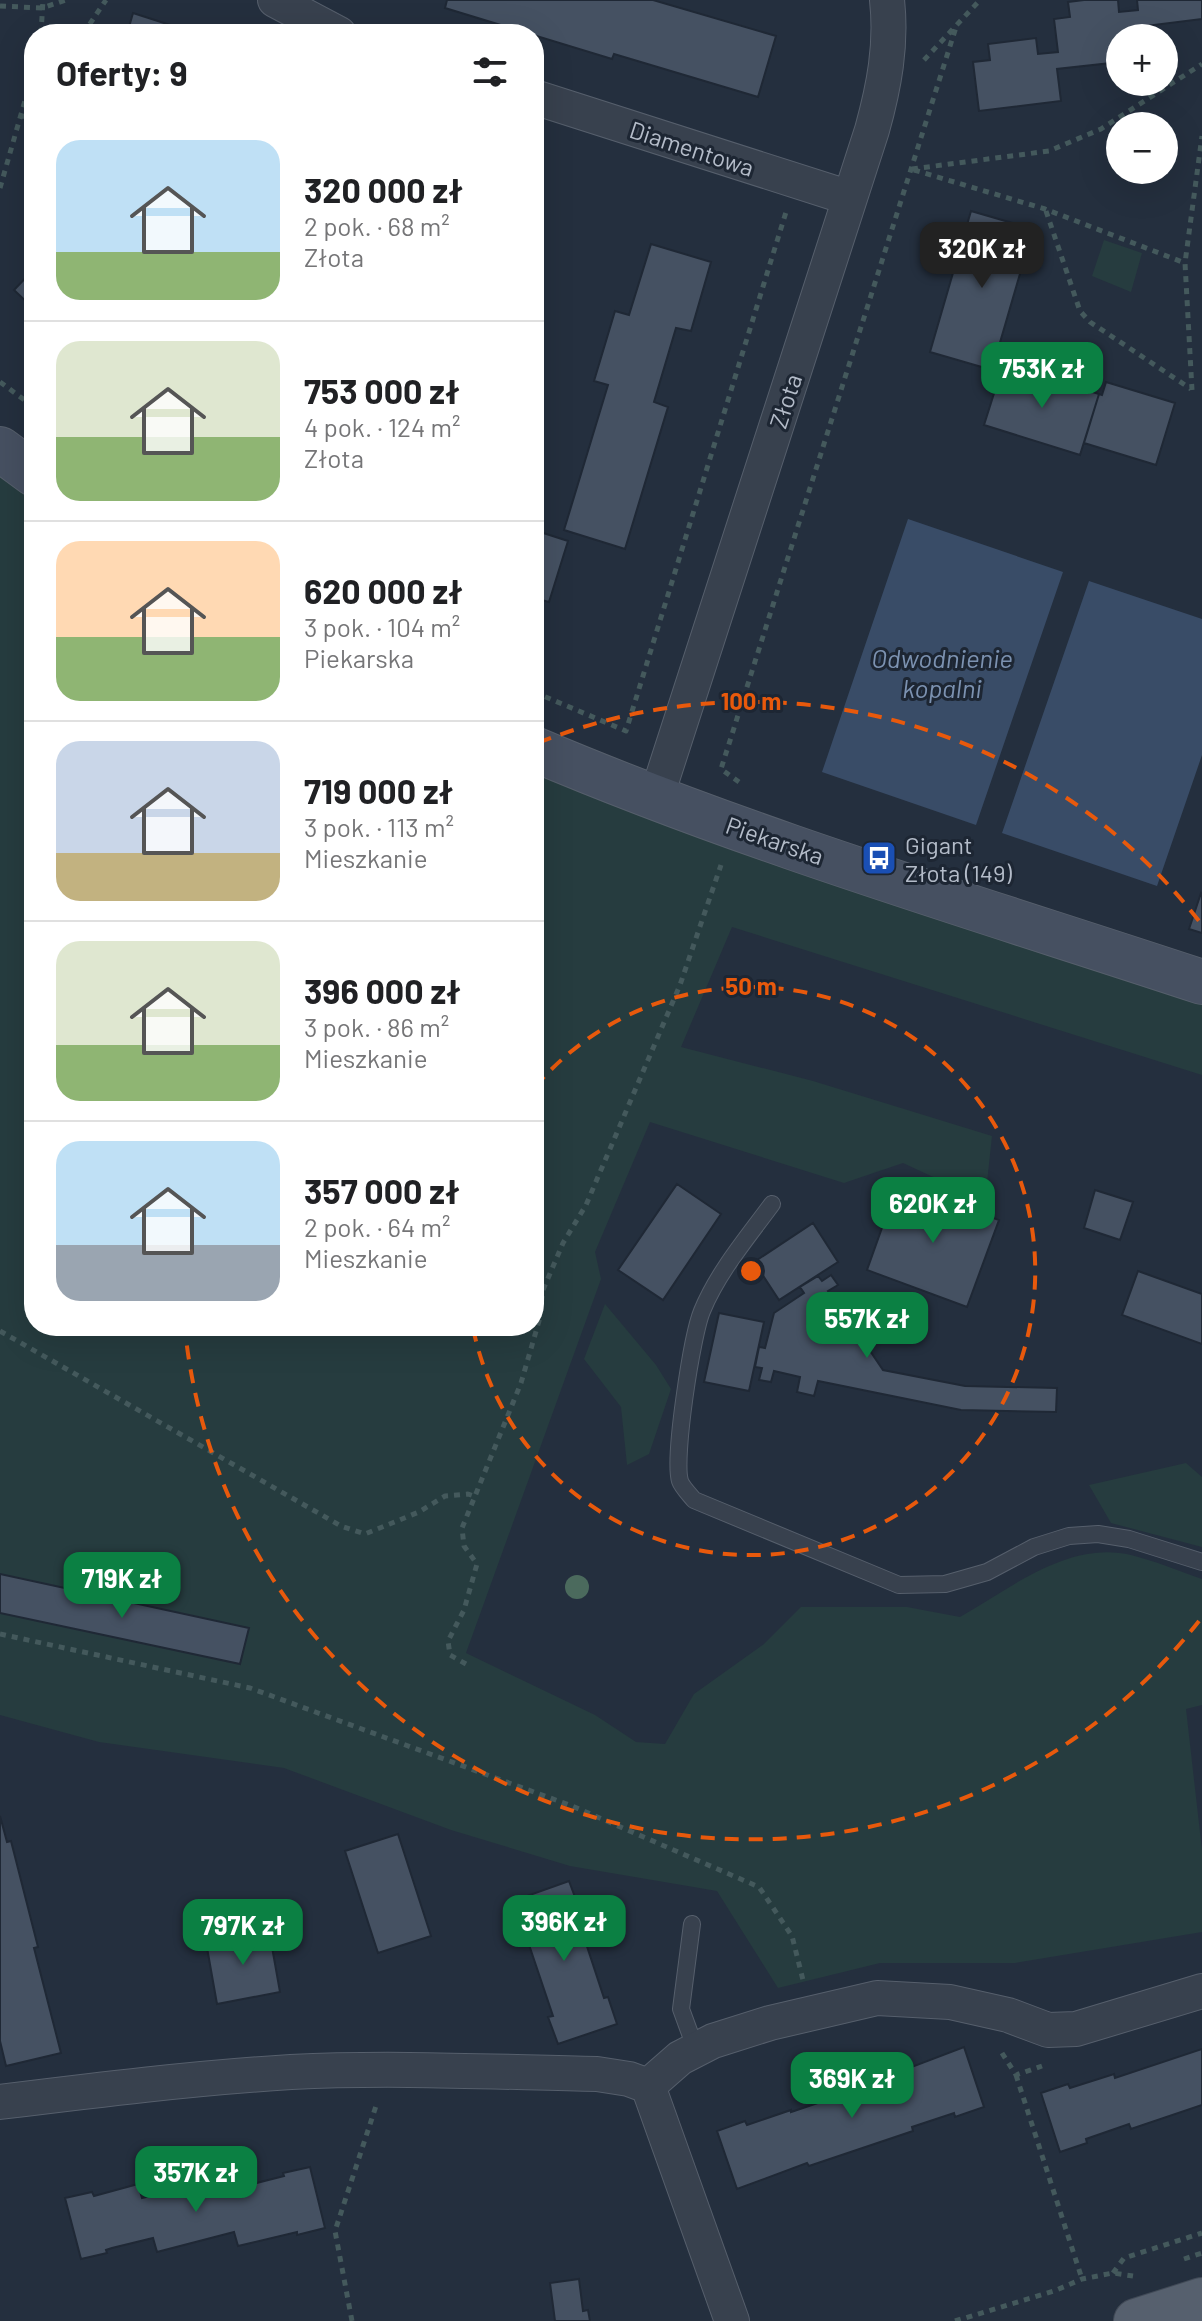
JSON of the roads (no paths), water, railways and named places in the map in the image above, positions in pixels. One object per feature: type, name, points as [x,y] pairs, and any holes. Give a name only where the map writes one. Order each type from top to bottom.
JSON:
[{"type":"main road","points":[[1136,2321],[1202,2300]]},
{"type":"street","points":[[275,0],[320,24]]},
{"type":"street","name":"Złota","points":[[656,798],[884,84],[890,28],[887,0]]},
{"type":"street","name":"Diamentowa","points":[[544,100],[850,198]]},
{"type":"street","points":[[0,449],[24,467]]},
{"type":"street","name":"Piekarska","points":[[544,753],[731,826],[1202,982]]},
{"type":"street","points":[[648,2086],[680,2058],[713,2041],[877,1998],[950,2002],[1008,2015],[1048,2030],[1076,2029],[1202,1991]]},
{"type":"street","points":[[0,2102],[158,2082],[293,2072],[388,2070],[597,2074],[629,2079],[648,2086]]},
{"type":"street","points":[[648,2086],[732,2321]]},
{"type":"lane","points":[[772,1204],[725,1268],[700,1313],[686,1386],[680,1446],[680,1481],[694,1500],[899,1585],[945,1584],[987,1572],[1034,1547],[1069,1536],[1098,1534],[1129,1539],[1202,1562]]},
{"type":"lane","points":[[692,1924],[681,2009],[696,2050]]},
{"type":"water","name":"Odwodnienie kopalni","points":[[908,519],[1063,572],[976,825],[822,772]]},
{"type":"water","name":"Odwodnienie kopalni","points":[[1089,581],[1202,619],[1202,755],[1157,886],[1002,833]]},
{"type":"place","name":"Gigant Złota (149)","points":[[879,858]]}]
